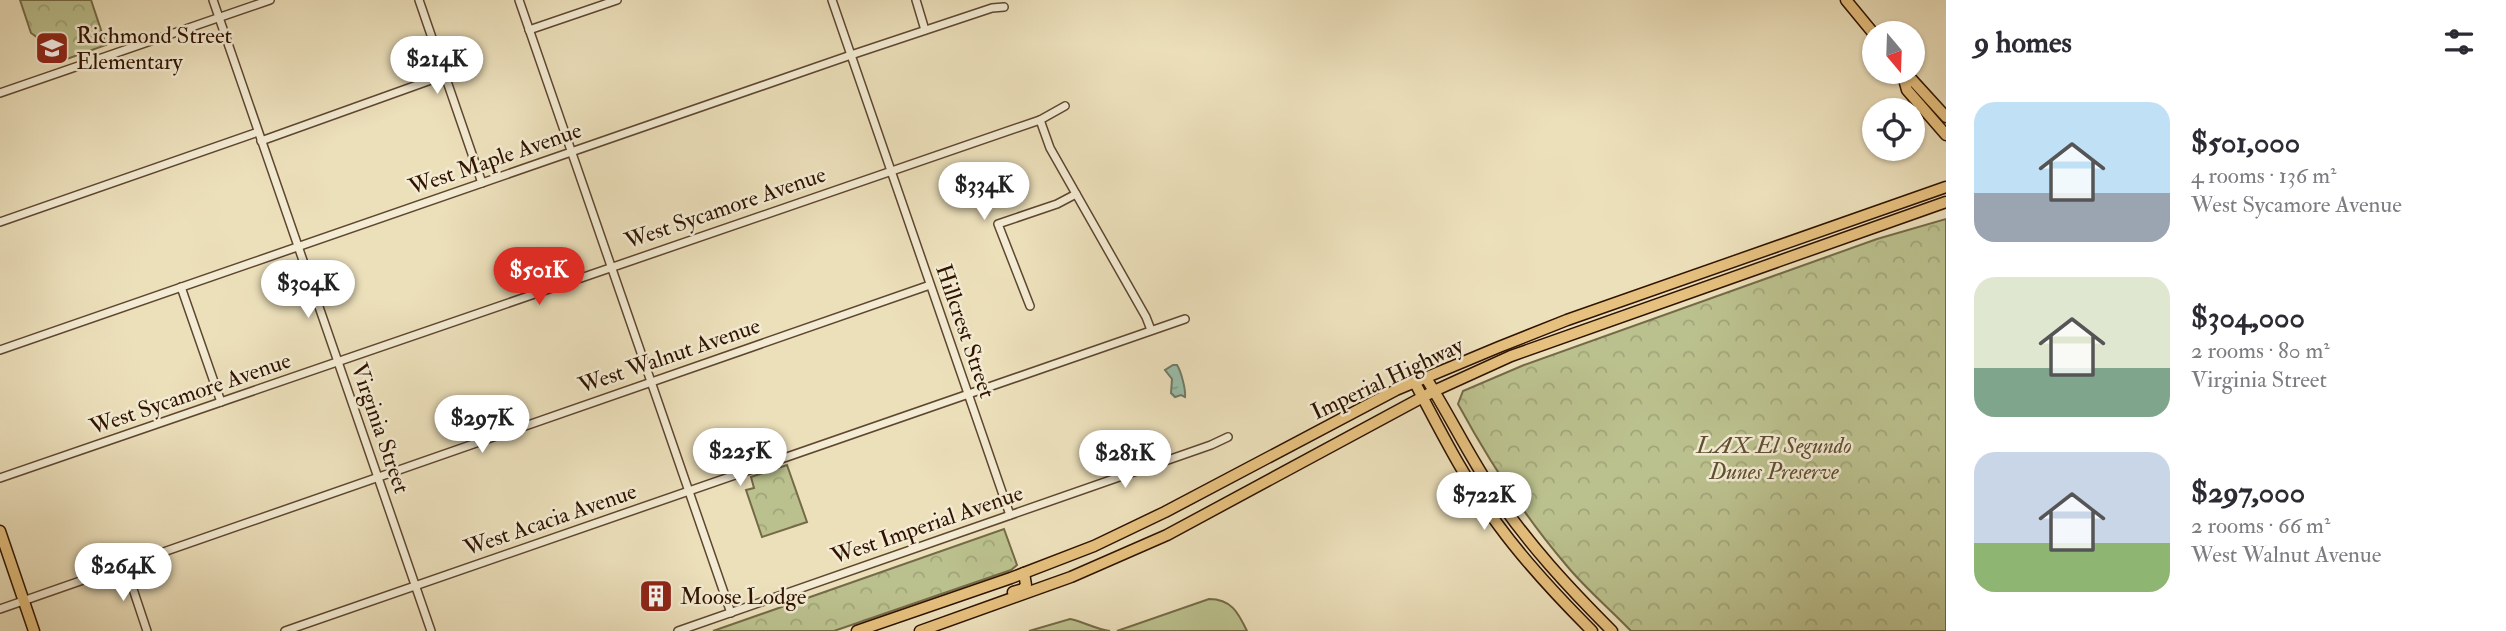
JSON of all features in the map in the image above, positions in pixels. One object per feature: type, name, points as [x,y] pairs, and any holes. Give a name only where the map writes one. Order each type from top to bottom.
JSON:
[{"type":"main road","points":[[1846,0],[1863,21]]},
{"type":"main road","points":[[1906,84],[1907,90],[1946,135]]},
{"type":"main road","points":[[1915,84],[1946,117]]},
{"type":"main road","name":"Imperial Highway","points":[[857,631],[1024,573],[1122,533],[1377,400],[1546,328],[1946,187]]},
{"type":"main road","name":"Imperial Highway","points":[[920,631],[1071,577],[1167,535],[1434,391],[1534,347],[1946,202]]},
{"type":"main road","points":[[1426,378],[1479,471],[1508,514],[1559,577],[1612,631]]},
{"type":"main road","points":[[1415,383],[1467,478],[1497,524],[1549,587],[1592,631]]},
{"type":"main road","points":[[0,531],[34,631]]},
{"type":"main road","points":[[985,608],[990,601],[1023,589],[1026,580],[1024,573]]},
{"type":"street","name":"Virginia Street","points":[[212,0],[431,631]]},
{"type":"street","points":[[0,93],[270,0]]},
{"type":"street","points":[[419,0],[482,183]]},
{"type":"street","points":[[519,0],[731,613]]},
{"type":"street","points":[[529,30],[617,0]]},
{"type":"street","name":"Hillcrest Street","points":[[832,0],[1010,515]]},
{"type":"street","points":[[916,0],[925,30]]},
{"type":"street","name":"West Maple Avenue","points":[[0,351],[851,55],[992,8],[1004,7]]},
{"type":"street","points":[[261,141],[445,75]]},
{"type":"street","name":"West Sycamore Avenue","points":[[0,478],[1040,120],[1065,106]]},
{"type":"street","points":[[1040,120],[1050,148],[1151,330]]},
{"type":"street","points":[[0,222],[258,132]]},
{"type":"street","points":[[1030,306],[998,224],[1057,204],[1076,194]]},
{"type":"street","name":"West Walnut Avenue","points":[[0,609],[930,285]]},
{"type":"street","points":[[181,287],[221,402]]},
{"type":"street","name":"West Acacia Avenue","points":[[285,631],[1185,319]]},
{"type":"street","name":"West Imperial Avenue","points":[[678,631],[1228,437]]},
{"type":"street","points":[[125,565],[147,631]]},
{"type":"green space","points":[[20,0],[91,0],[106,45],[67,59],[31,33]]},
{"type":"green space","name":"LAX El Segundo Dunes Preserve","points":[[1946,219],[1946,631],[1631,631],[1574,574],[1536,528],[1495,467],[1458,404],[1463,391],[1524,365],[1877,239]]},
{"type":"green space","points":[[787,465],[807,522],[762,537],[746,490],[754,488],[751,477]]},
{"type":"green space","points":[[1004,529],[1017,565],[1011,570],[834,631],[713,631]]},
{"type":"green space","points":[[1209,599],[1223,601],[1233,608],[1247,631],[1117,631]]},
{"type":"green space","points":[[1070,619],[1110,631],[1029,631]]},
{"type":"water","points":[[1177,365],[1180,372],[1185,397],[1175,397],[1171,393],[1172,379],[1165,370]]},
{"type":"place","name":"Richmond Street Elementary","points":[[52,48]]},
{"type":"place","name":"Moose Lodge","points":[[656,596]]}]
